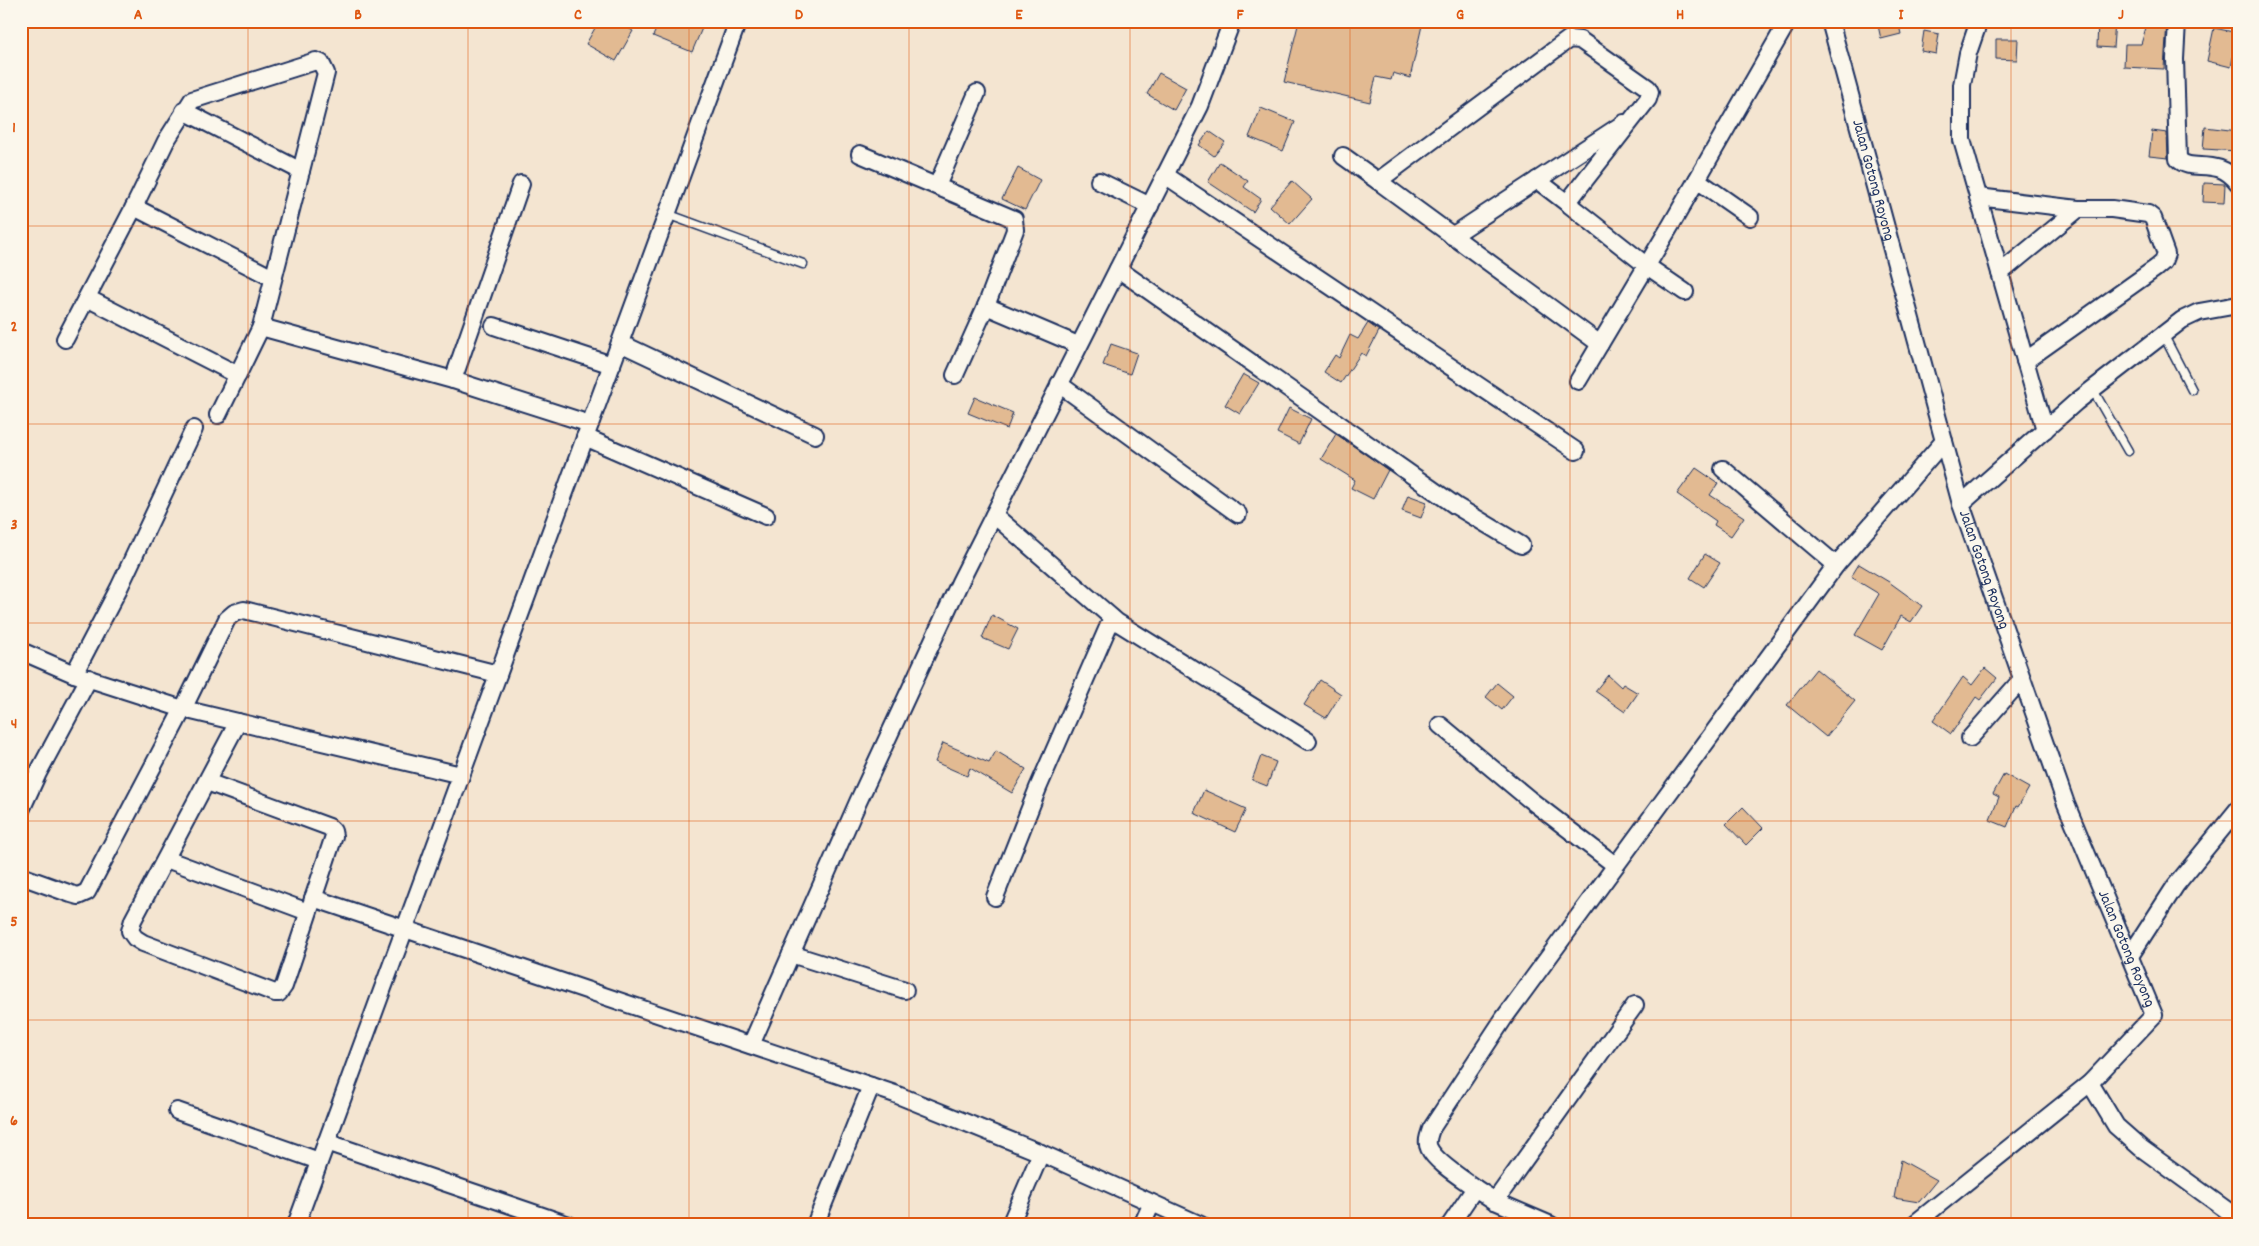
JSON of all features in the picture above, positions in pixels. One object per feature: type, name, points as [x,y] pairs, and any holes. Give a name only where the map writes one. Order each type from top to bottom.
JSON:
[{"type":"street","points":[[296,1225],[738,21]]},
{"type":"street","points":[[751,1045],[858,802],[994,515],[1200,106],[1232,21]]},
{"type":"street","points":[[1578,381],[1647,266],[1788,21]]},
{"type":"street","name":"Jalan Gotong Royong","points":[[1830,21],[1961,504],[2066,804],[2154,1015],[2090,1083]]},
{"type":"street","points":[[1979,21],[1968,52],[1962,85],[1962,140],[2045,430]]},
{"type":"street","points":[[2177,21],[2175,59],[2178,158],[2185,164],[2221,168],[2238,183]]},
{"type":"street","points":[[1378,181],[1569,39],[1574,39],[1586,43],[1648,88],[1650,92],[1648,99],[1567,203]]},
{"type":"street","points":[[65,339],[166,141],[192,100],[316,61],[321,63],[326,73],[261,327],[218,415]]},
{"type":"street","points":[[937,186],[977,93]]},
{"type":"street","points":[[184,111],[301,171]]},
{"type":"street","points":[[1452,236],[1635,116]]},
{"type":"street","points":[[860,154],[1014,219],[1015,230],[986,306],[955,375]]},
{"type":"street","points":[[1343,156],[1600,344]]},
{"type":"street","points":[[1165,175],[1576,451]]},
{"type":"street","points":[[1537,180],[1647,266],[1685,292]]},
{"type":"street","points":[[1697,180],[1750,217]]},
{"type":"street","points":[[1099,181],[1150,206]]},
{"type":"street","points":[[453,380],[521,184]]},
{"type":"street","points":[[1978,196],[2078,209],[2112,209],[2151,216],[2165,250],[2165,257],[2156,268],[2025,361]]},
{"type":"street","points":[[134,207],[273,278]]},
{"type":"street","points":[[2000,273],[2078,209]]},
{"type":"street","points":[[1118,269],[1456,506],[1521,545]]},
{"type":"street","points":[[86,298],[238,375]]},
{"type":"street","points":[[1961,504],[2076,402],[2094,390],[2182,320],[2199,312],[2238,305]]},
{"type":"street","points":[[986,306],[1078,346]]},
{"type":"street","points":[[494,326],[612,365]]},
{"type":"street","points":[[261,327],[453,380],[588,431],[766,516]]},
{"type":"street","points":[[620,343],[815,435]]},
{"type":"street","points":[[1060,384],[1238,514]]},
{"type":"street","points":[[21,810],[119,588],[194,429]]},
{"type":"street","points":[[1551,1225],[1495,1201],[1435,1157],[1429,1148],[1428,1138],[1431,1129],[1504,1018],[1836,565],[1944,441]]},
{"type":"street","points":[[1723,469],[1836,565]]},
{"type":"street","points":[[994,515],[1112,618],[1308,741]]},
{"type":"street","points":[[21,876],[78,896],[87,892],[183,709],[227,619],[234,613],[244,610],[498,674]]},
{"type":"street","points":[[995,897],[1038,788],[1112,618]]},
{"type":"street","points":[[21,651],[81,676],[183,709],[461,775]]},
{"type":"street","points":[[1970,738],[2022,679]]},
{"type":"street","points":[[206,782],[330,827],[333,831],[334,836],[284,986],[279,993],[266,990],[143,943],[135,938],[130,931],[132,920],[238,722]]},
{"type":"street","points":[[1440,725],[1529,799],[1615,865]]},
{"type":"street","points":[[2130,956],[2176,885],[2238,809]]},
{"type":"street","points":[[166,859],[311,905],[404,930],[871,1086],[1041,1153],[1201,1225]]},
{"type":"street","points":[[791,954],[905,990]]},
{"type":"street","points":[[1495,1201],[1635,1005]]},
{"type":"street","points":[[1913,1225],[2090,1083],[2116,1126],[2142,1148],[2228,1211],[2238,1221]]},
{"type":"street","points":[[815,1225],[871,1086]]},
{"type":"street","points":[[177,1111],[319,1161]]},
{"type":"street","points":[[326,1142],[568,1225]]},
{"type":"street","points":[[1010,1225],[1041,1153]]},
{"type":"street","points":[[1450,1225],[1475,1188]]},
{"type":"street","points":[[1142,1225],[1152,1203]]},
{"type":"lane","points":[[667,214],[802,264]]},
{"type":"lane","points":[[2163,334],[2192,390]]},
{"type":"lane","points":[[2094,390],[2128,451]]},
{"type":"building","points":[[599,21],[617,21],[633,31],[616,61],[586,44]]},
{"type":"building","points":[[660,21],[705,21],[692,52],[653,36]]},
{"type":"building","points":[[1299,21],[1423,21],[1410,78],[1393,73],[1391,80],[1376,77],[1370,102],[1284,82]]},
{"type":"building","points":[[1877,21],[1898,21],[1901,34],[1881,39]]},
{"type":"building","points":[[2098,21],[2115,21],[2113,48],[2097,47]]},
{"type":"building","points":[[2148,21],[2167,21],[2164,69],[2124,67],[2125,44],[2141,44]]},
{"type":"building","points":[[2214,28],[2238,33],[2231,67],[2207,61]]},
{"type":"building","points":[[1924,31],[1939,34],[1936,54],[1921,51]]},
{"type":"building","points":[[1996,39],[2018,39],[2017,60],[1996,59]]},
{"type":"building","points":[[1159,73],[1186,88],[1174,110],[1147,94]]},
{"type":"building","points":[[1261,108],[1295,122],[1283,151],[1249,137]]},
{"type":"building","points":[[2205,127],[2238,131],[2238,151],[2203,149]]},
{"type":"building","points":[[1209,131],[1225,142],[1214,156],[1199,145]]},
{"type":"building","points":[[2152,131],[2167,133],[2168,158],[2149,156]]},
{"type":"building","points":[[1220,162],[1248,181],[1244,187],[1261,199],[1253,212],[1208,182]]},
{"type":"building","points":[[1018,168],[1040,180],[1025,210],[1002,199]]},
{"type":"building","points":[[1292,181],[1312,199],[1290,224],[1270,206]]},
{"type":"building","points":[[2204,183],[2225,184],[2224,203],[2203,202]]},
{"type":"building","points":[[1368,323],[1379,331],[1366,356],[1361,353],[1341,383],[1324,372],[1335,355],[1339,358],[1350,335],[1358,339]]},
{"type":"building","points":[[1111,344],[1137,353],[1130,374],[1103,365]]},
{"type":"building","points":[[1243,374],[1259,383],[1240,414],[1225,405]]},
{"type":"building","points":[[975,397],[1013,413],[1007,429],[968,413]]},
{"type":"building","points":[[1289,408],[1311,419],[1299,444],[1277,433]]},
{"type":"building","points":[[1336,434],[1388,470],[1373,499],[1351,488],[1355,480],[1321,459]]},
{"type":"building","points":[[1696,468],[1718,483],[1710,495],[1744,517],[1731,536],[1714,525],[1716,521],[1677,494]]},
{"type":"building","points":[[1408,495],[1427,502],[1421,518],[1402,511]]},
{"type":"building","points":[[1705,554],[1720,563],[1704,587],[1690,578]]},
{"type":"building","points":[[1859,564],[1889,582],[1922,606],[1911,622],[1901,616],[1882,650],[1855,635],[1879,594],[1851,577]]},
{"type":"building","points":[[992,615],[1018,629],[1008,649],[982,638]]},
{"type":"building","points":[[1985,668],[1997,678],[1980,700],[1976,697],[1951,734],[1933,721],[1963,677],[1972,685]]},
{"type":"building","points":[[1816,669],[1855,701],[1826,737],[1787,705]]},
{"type":"building","points":[[1608,675],[1621,687],[1623,684],[1638,693],[1625,712],[1595,691]]},
{"type":"building","points":[[1320,680],[1341,694],[1326,718],[1304,705]]},
{"type":"building","points":[[1497,683],[1513,696],[1502,710],[1486,697]]},
{"type":"building","points":[[943,743],[989,763],[996,751],[1026,769],[1012,793],[970,768],[967,776],[935,762]]},
{"type":"building","points":[[1261,756],[1276,762],[1267,786],[1252,780]]},
{"type":"building","points":[[2004,774],[2029,788],[2018,807],[2016,806],[2007,827],[1990,820],[1999,797],[1993,794]]},
{"type":"building","points":[[1204,790],[1246,809],[1235,832],[1194,813]]},
{"type":"building","points":[[1743,807],[1763,828],[1746,845],[1726,824]]},
{"type":"building","points":[[1901,1160],[1937,1180],[1919,1202],[1894,1198]]}]
